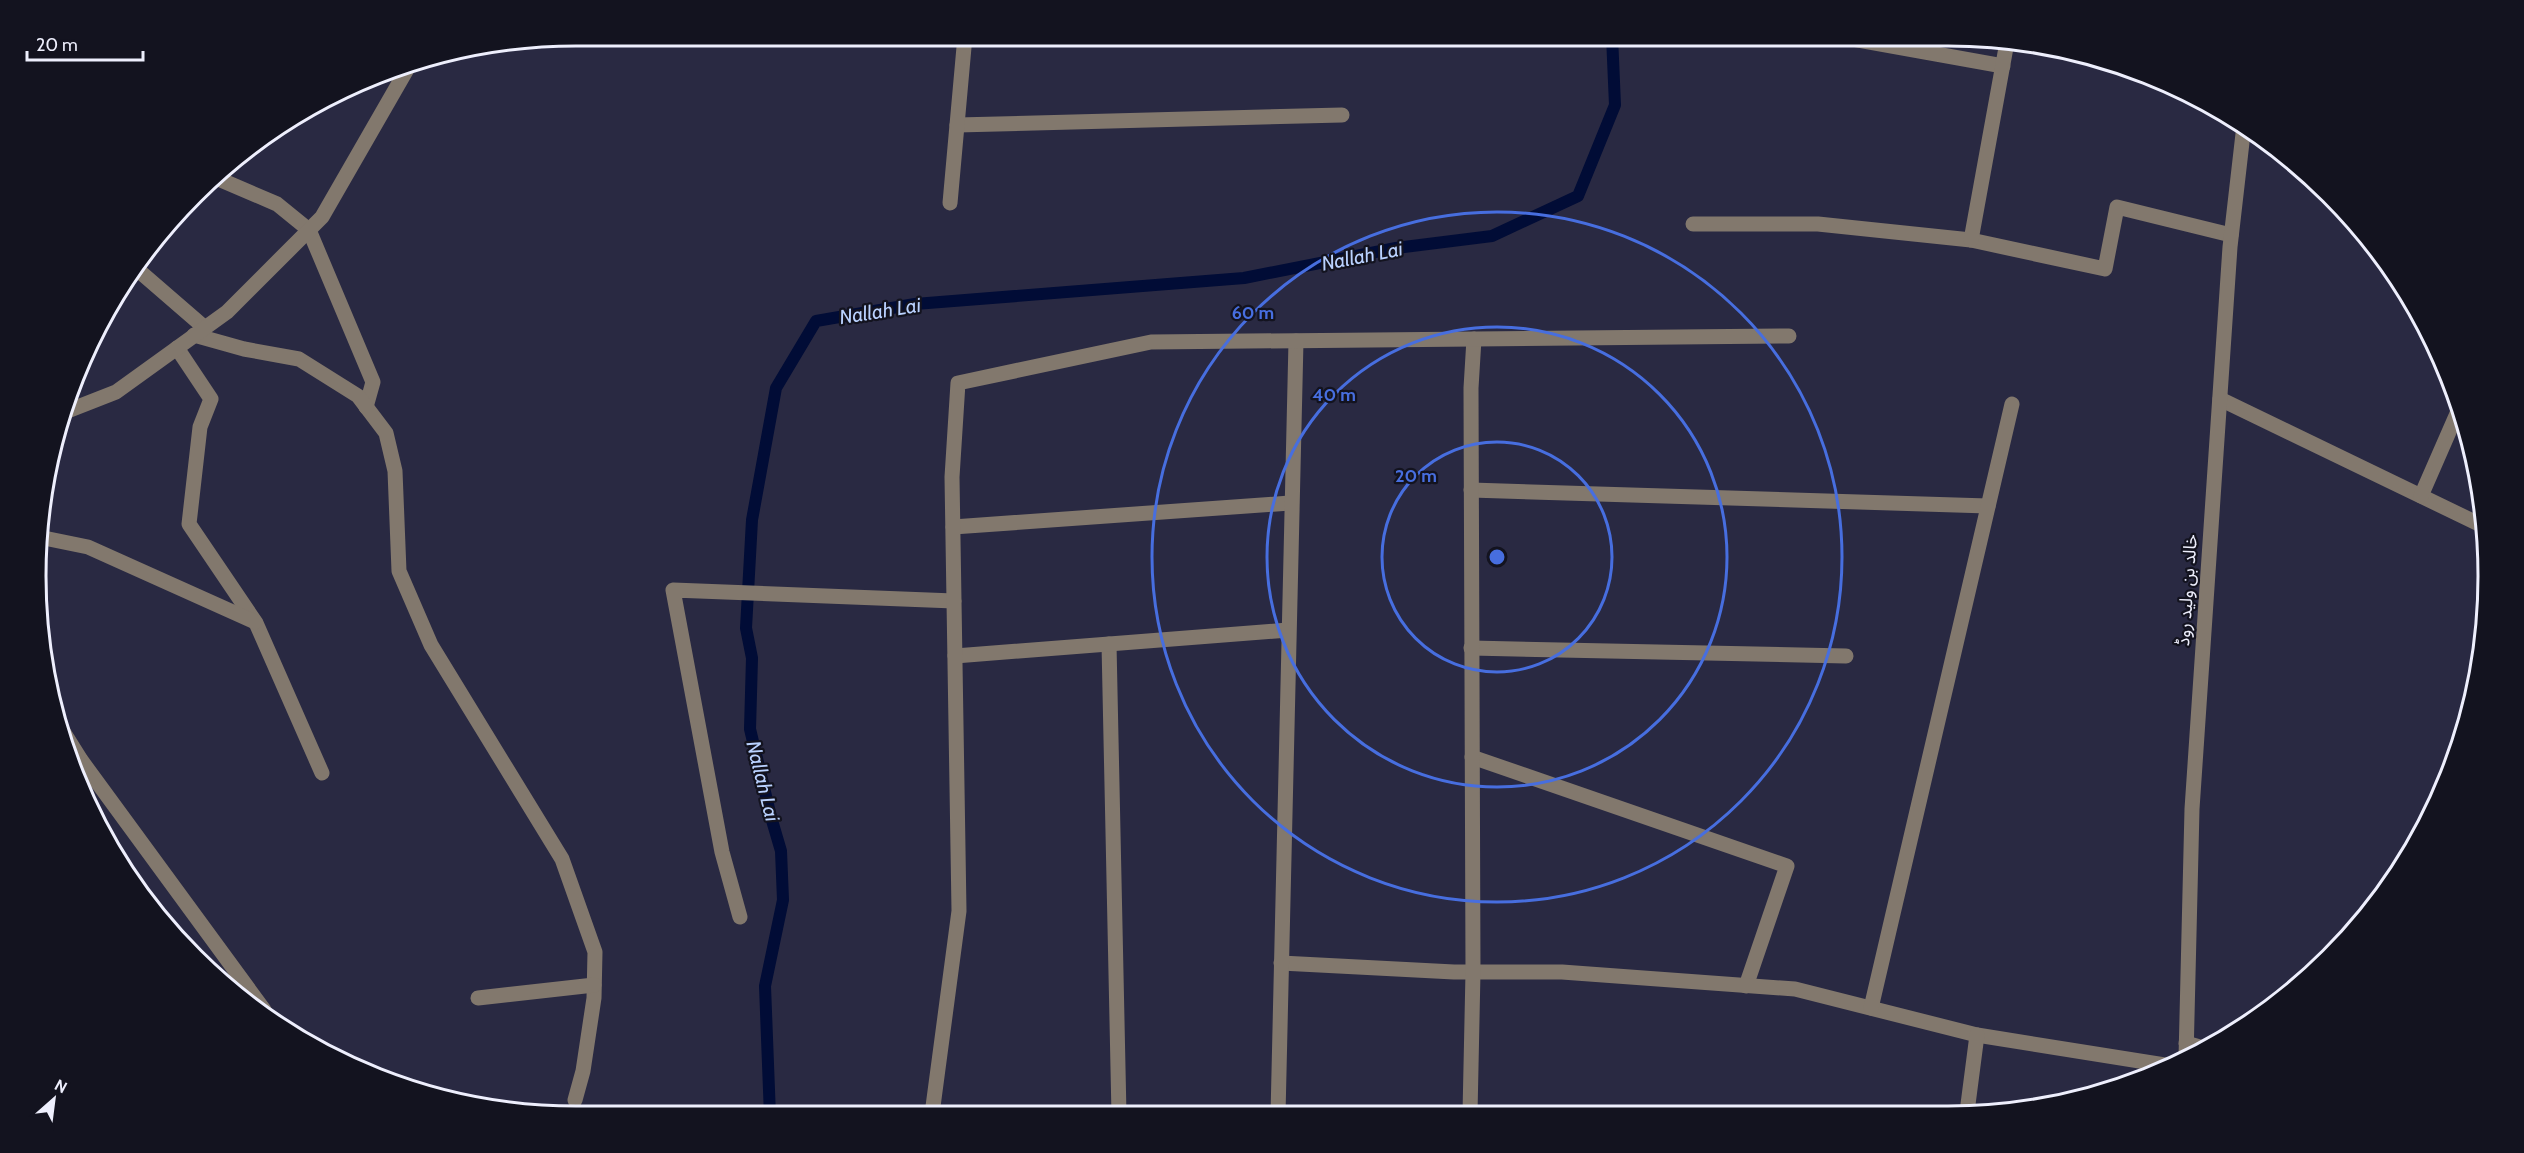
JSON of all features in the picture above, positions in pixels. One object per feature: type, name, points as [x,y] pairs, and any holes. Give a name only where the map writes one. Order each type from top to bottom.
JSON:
[{"type":"street","points":[[950,203],[964,46]]},
{"type":"street","points":[[1892,46],[2003,66]]},
{"type":"street","points":[[1971,240],[2006,50]]},
{"type":"street","points":[[74,408],[117,392],[227,312],[322,217],[402,76]]},
{"type":"street","points":[[957,125],[1342,115]]},
{"type":"street","name":"خالد بن ولید روڈ","points":[[2186,1050],[2192,809],[2231,235],[2243,136]]},
{"type":"street","points":[[224,181],[277,204],[309,230],[373,382],[366,407]]},
{"type":"street","points":[[1694,224],[1818,224],[1971,240],[2105,269],[2117,207],[2231,235]]},
{"type":"street","points":[[142,274],[200,331],[244,349],[299,359],[358,396],[386,433],[395,471],[399,571],[431,645],[562,859],[595,952],[594,985],[583,1071],[574,1100]]},
{"type":"street","points":[[933,1106],[959,911],[952,477],[958,383],[1150,342],[1789,336]]},
{"type":"street","points":[[1470,1106],[1473,972],[1471,388],[1474,339]]},
{"type":"street","points":[[1278,1106],[1290,503],[1296,341]]},
{"type":"street","points":[[177,348],[211,399],[200,427],[189,524],[256,623],[322,772]]},
{"type":"street","points":[[2220,399],[2474,522]]},
{"type":"street","points":[[1870,1008],[2012,404]]},
{"type":"street","points":[[2421,496],[2454,422]]},
{"type":"street","points":[[1471,490],[1988,506]]},
{"type":"street","points":[[953,528],[1290,503]]},
{"type":"street","points":[[48,539],[88,547],[256,623]]},
{"type":"street","points":[[740,917],[722,852],[673,590],[954,601]]},
{"type":"street","points":[[955,656],[1288,630]]},
{"type":"street","points":[[1109,644],[1119,1106]]},
{"type":"street","points":[[1471,648],[1846,656]]},
{"type":"street","points":[[78,756],[255,998]]},
{"type":"street","points":[[1472,757],[1787,866],[1746,986]]},
{"type":"street","points":[[1281,963],[1473,972],[1562,972],[1795,990],[1977,1035],[2156,1064]]},
{"type":"street","points":[[478,998],[594,985]]},
{"type":"street","points":[[1967,1105],[1977,1035]]},
{"type":"waterway","name":"Nallah Lai","points":[[770,1106],[765,986],[783,900],[781,851],[750,729],[752,658],[746,628],[752,520],[776,388],[816,321],[915,304],[1244,278],[1396,248],[1492,236],[1578,196],[1615,105],[1612,46]]}]
